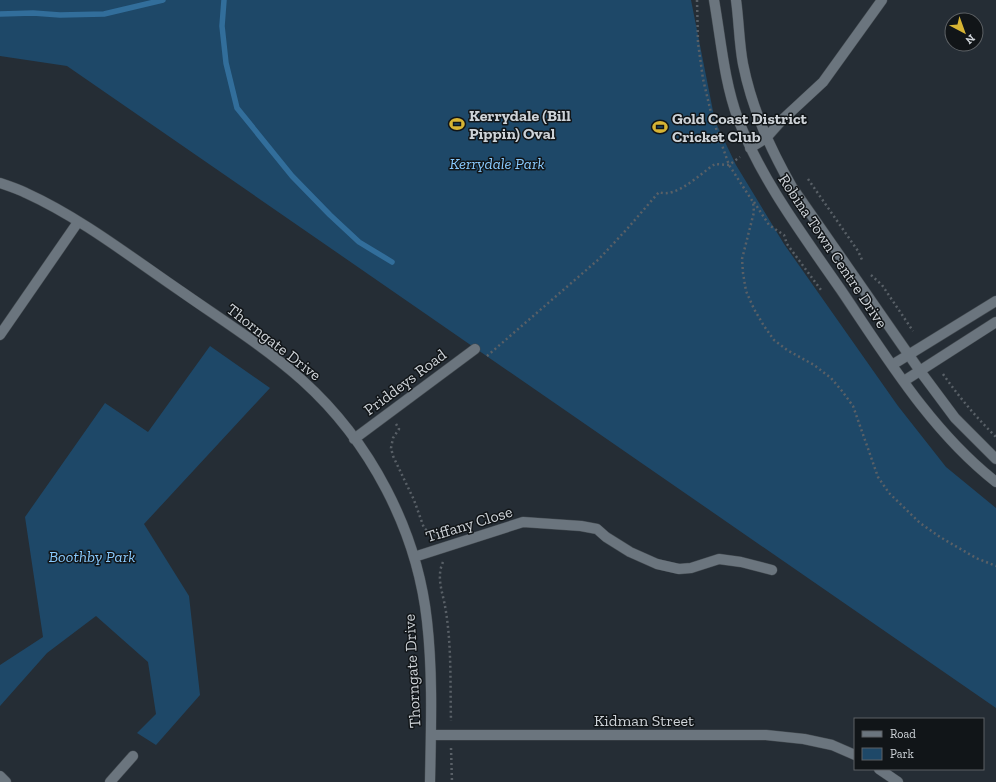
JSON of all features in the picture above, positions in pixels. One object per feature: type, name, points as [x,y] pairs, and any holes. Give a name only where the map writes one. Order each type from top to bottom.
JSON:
[{"type":"street","name":"Robina Town Centre Drive","points":[[714,0],[729,88],[738,118],[750,148],[774,193],[892,365],[926,411],[952,442],[996,482]]},
{"type":"street","name":"Robina Town Centre Drive","points":[[736,0],[743,62],[746,80],[754,108],[766,138],[792,187],[920,371],[955,418],[996,459]]},
{"type":"street","points":[[750,148],[766,138],[782,120],[823,82],[882,0]]},
{"type":"street","name":"Thorngate Drive","points":[[0,183],[25,192],[78,222],[276,358],[303,380],[340,420],[354,439],[375,469],[391,498],[414,557],[427,620],[430,653],[430,782]]},
{"type":"street","points":[[0,335],[78,222]]},
{"type":"street","points":[[892,365],[996,301]]},
{"type":"street","points":[[904,381],[996,322]]},
{"type":"street","name":"Priddeys Road","points":[[354,439],[475,349]]},
{"type":"street","name":"Tiffany Close","points":[[414,557],[523,522],[581,526],[597,529],[606,537],[630,552],[657,564],[679,569],[691,568],[719,559],[740,562],[772,570]]},
{"type":"street","name":"Kidman Street","points":[[431,735],[766,735],[804,739],[832,745],[854,755]]},
{"type":"street","points":[[110,782],[133,756]]},
{"type":"street","points":[[880,770],[898,782]]},
{"type":"street","points":[[0,776],[6,782]]},
{"type":"path","points":[[697,0],[698,43],[703,79],[712,117],[729,165],[769,225],[784,235],[787,244],[820,290]]},
{"type":"path","points":[[475,349],[487,357],[599,259],[627,230],[659,192],[667,194],[684,187],[715,164],[729,165]]},
{"type":"path","name":"Robina Town Centre Drive","points":[[808,180],[858,251],[862,262],[867,268]]},
{"type":"path","points":[[753,202],[753,217],[742,259],[743,273],[746,291],[764,326],[774,340],[786,350],[814,365],[830,378],[842,391],[853,406],[859,420],[878,477],[894,498],[920,523],[940,537],[976,558],[996,566]]},
{"type":"path","name":"Robina Town Centre Drive","points":[[871,275],[882,285],[914,331]]},
{"type":"path","points":[[943,374],[957,394],[996,436]]},
{"type":"green space","name":"Kerrydale Park","points":[[0,0],[691,0],[715,121],[736,165],[784,244],[898,406],[946,467],[996,508],[996,708],[67,66],[0,56]]},
{"type":"green space","name":"Boothby Park","points":[[210,346],[270,388],[144,524],[189,596],[200,695],[156,745],[137,733],[156,714],[148,662],[96,616],[47,653],[0,706],[0,665],[43,637],[25,517],[105,403],[148,432]]},
{"type":"waterway","points":[[0,14],[104,14],[163,0]]},
{"type":"waterway","points":[[224,0],[222,26],[226,63],[237,108],[292,176],[330,215],[359,242],[392,262]]},
{"type":"place","name":"Kerrydale (Bill Pippin) Oval","points":[[457,124]]},
{"type":"place","name":"Gold Coast District Cricket Club","points":[[660,127]]}]
